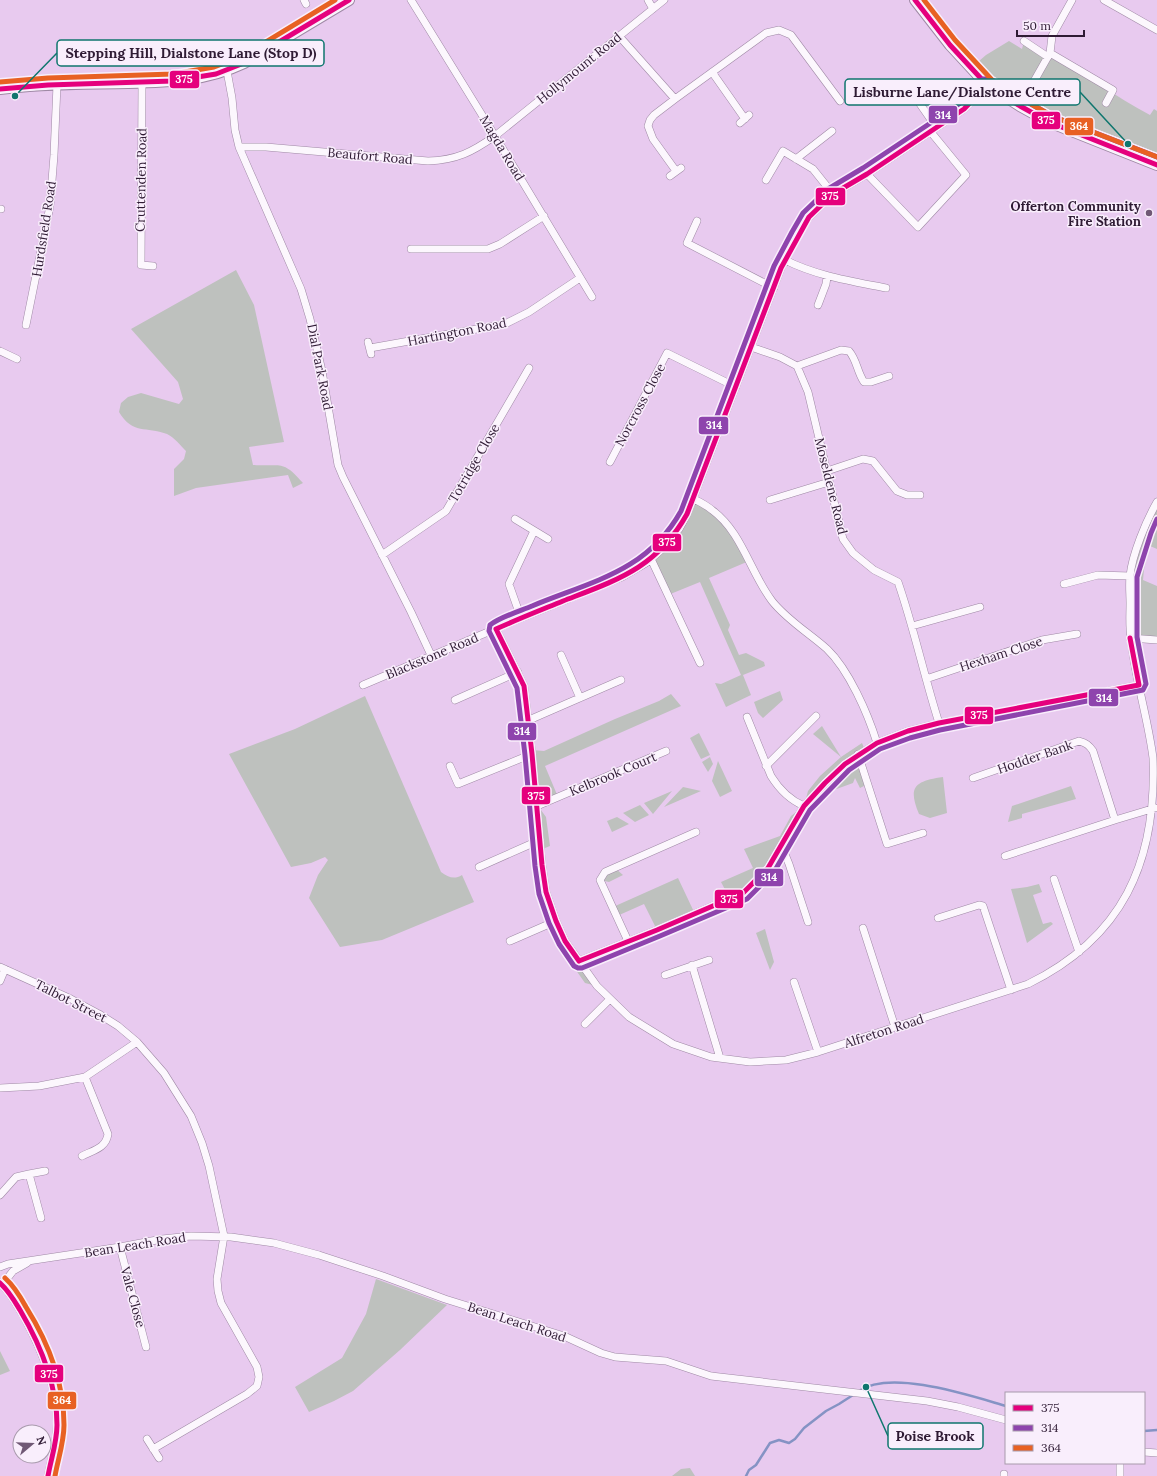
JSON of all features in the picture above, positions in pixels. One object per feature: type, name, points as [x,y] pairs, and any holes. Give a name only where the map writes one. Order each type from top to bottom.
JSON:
[{"type":"street","points":[[0,89],[57,85],[142,83],[196,79],[227,71],[244,63],[349,0]]},
{"type":"street","name":"Magda Road","points":[[410,0],[495,136],[592,297]]},
{"type":"street","points":[[648,0],[653,9]]},
{"type":"street","name":"Hollymount Road","points":[[495,136],[664,0]]},
{"type":"street","points":[[915,0],[950,45],[987,85],[1020,106],[1062,128],[1157,166]]},
{"type":"street","points":[[1020,106],[1049,55],[1052,36],[1072,0]]},
{"type":"street","points":[[1104,0],[1157,30]]},
{"type":"street","points":[[675,172],[653,139],[648,126],[654,115],[766,33],[779,30],[791,35],[834,88],[840,101]]},
{"type":"street","points":[[619,36],[675,99]]},
{"type":"street","points":[[1024,41],[1113,90],[1106,103]]},
{"type":"street","name":"Dial Park Road","points":[[227,71],[232,98],[234,130],[239,147],[301,289],[310,319],[322,371],[338,465],[342,477],[411,612],[431,655]]},
{"type":"street","points":[[712,72],[745,119]]},
{"type":"street","name":"Cruttenden Road","points":[[142,83],[141,265],[153,266]]},
{"type":"street","name":"Hurdsfield Road","points":[[26,325],[50,206],[57,85]]},
{"type":"street","name":"Blackstone Road","points":[[363,685],[431,655],[622,577],[646,563],[662,549],[679,529],[694,499],[785,260],[809,217],[833,194],[867,174],[964,109],[987,85]]},
{"type":"street","points":[[867,174],[918,227],[966,176],[933,129],[911,91]]},
{"type":"street","points":[[796,159],[832,131]]},
{"type":"street","name":"Beaufort Road","points":[[239,147],[428,161],[445,160],[468,152],[495,136]]},
{"type":"street","points":[[766,180],[782,151],[814,169],[833,194]]},
{"type":"street","points":[[411,249],[488,249],[500,244],[544,216]]},
{"type":"street","points":[[697,221],[687,243],[774,288]]},
{"type":"street","points":[[785,260],[797,266],[827,276],[886,288]]},
{"type":"street","points":[[818,305],[826,284],[827,276]]},
{"type":"street","name":"Hartington Road","points":[[370,348],[490,328],[505,324],[529,312],[580,278]]},
{"type":"street","points":[[751,347],[780,357],[797,366],[841,350],[849,351],[854,357],[860,376],[864,382],[871,382],[889,376]]},
{"type":"street","points":[[0,350],[17,359]]},
{"type":"street","name":"Norcross Close","points":[[610,462],[667,353],[736,387]]},
{"type":"street","name":"Moseldene Road","points":[[797,366],[808,392],[843,539],[853,553],[874,570],[898,582],[939,723]]},
{"type":"street","name":"Totridge Close","points":[[382,555],[446,511],[529,368]]},
{"type":"street","points":[[827,471],[863,459],[873,461],[897,491],[907,495],[920,495]]},
{"type":"street","points":[[770,500],[829,482]]},
{"type":"street","points":[[694,499],[712,510],[730,528],[773,602],[828,650],[839,664],[861,703],[878,743]]},
{"type":"street","name":"Alfreton Road","points":[[496,629],[524,686],[544,877],[556,921],[565,941],[597,986],[610,999],[629,1017],[673,1044],[711,1057],[750,1062],[779,1060],[818,1052],[1028,984],[1071,960],[1109,924],[1119,911],[1133,889],[1145,863],[1153,830],[1153,758],[1130,638],[1130,576],[1144,531],[1157,502]]},
{"type":"street","points":[[515,519],[548,539]]},
{"type":"street","points":[[521,618],[509,584],[534,531]]},
{"type":"street","points":[[651,559],[700,663]]},
{"type":"street","points":[[1064,584],[1098,575],[1130,576]]},
{"type":"street","points":[[912,626],[980,607]]},
{"type":"street","name":"Hexham Close","points":[[926,679],[1042,640],[1077,634]]},
{"type":"street","points":[[1130,638],[1157,640]]},
{"type":"street","points":[[560,656],[580,698]]},
{"type":"street","points":[[455,700],[518,672]]},
{"type":"street","points":[[528,720],[621,680]]},
{"type":"street","points":[[579,961],[657,930],[743,893],[768,868],[782,847],[804,806],[845,764],[858,754],[878,743],[908,731],[939,723],[1139,685]]},
{"type":"street","points":[[766,766],[816,716]]},
{"type":"street","points":[[747,717],[766,766],[773,779],[782,791],[793,801],[804,806]]},
{"type":"street","name":"Hodder Bank","points":[[973,778],[1080,741],[1086,742],[1093,751],[1115,820]]},
{"type":"street","name":"Kelbrook Court","points":[[537,806],[666,751]]},
{"type":"street","points":[[450,766],[458,784],[532,754]]},
{"type":"street","points":[[858,754],[887,844],[923,833]]},
{"type":"street","points":[[1005,856],[1154,808]]},
{"type":"street","points":[[628,941],[600,880],[605,872],[696,832]]},
{"type":"street","points":[[479,867],[540,840]]},
{"type":"street","points":[[782,847],[808,922]]},
{"type":"street","points":[[1054,879],[1079,952]]},
{"type":"street","points":[[938,918],[979,905],[983,906],[1011,990]]},
{"type":"street","points":[[510,941],[556,921]]},
{"type":"street","points":[[863,928],[895,1027]]},
{"type":"street","points":[[664,975],[709,960]]},
{"type":"street","points":[[692,965],[720,1058]]},
{"type":"street","points":[[0,981],[2,968]]},
{"type":"street","name":"Talbot Street","points":[[2,968],[71,999],[118,1026],[137,1042],[164,1072],[191,1116],[202,1142],[209,1166],[224,1236]]},
{"type":"street","points":[[794,982],[818,1052]]},
{"type":"street","points":[[585,1024],[610,999]]},
{"type":"street","points":[[0,1088],[39,1086],[85,1077],[137,1042]]},
{"type":"street","points":[[82,1156],[107,1142],[108,1134],[85,1077]]},
{"type":"street","points":[[0,1195],[16,1178],[45,1171]]},
{"type":"street","points":[[29,1174],[41,1218]]},
{"type":"street","name":"Bean Leach Road","points":[[0,1267],[8,1264],[162,1239],[191,1236],[224,1236],[274,1243],[319,1255],[383,1276],[445,1299],[532,1325],[564,1336],[601,1353],[615,1357],[666,1361],[711,1376],[926,1401],[958,1407],[1005,1420]]},
{"type":"street","points":[[153,1449],[247,1394],[257,1386],[259,1377],[257,1367],[221,1303],[218,1291],[218,1279],[224,1236]]},
{"type":"street","name":"Vale Close","points":[[120,1247],[146,1347]]},
{"type":"street","name":"Bean Leach Road","points":[[1,1284],[13,1271],[30,1261]]},
{"type":"street","points":[[1,1284],[14,1301],[38,1346],[47,1369],[53,1391],[57,1425],[48,1476]]},
{"type":"street","points":[[147,1440],[159,1458]]},
{"type":"street","points":[[1145,1452],[1157,1453]]},
{"type":"street","points":[[1120,1464],[1120,1476]]},
{"type":"shaded area","points":[[1009,41],[1022,49],[1024,41],[1049,52],[1125,101],[1150,115],[1154,109],[1157,111],[1157,165],[1020,106],[971,68],[986,55]]},
{"type":"shaded area","points":[[236,270],[254,305],[284,442],[249,447],[253,465],[276,465],[286,467],[303,483],[293,488],[288,475],[196,488],[174,496],[174,469],[184,459],[186,451],[170,435],[135,427],[129,424],[119,412],[121,403],[128,397],[141,393],[179,404],[183,399],[178,382],[131,329]]},
{"type":"shaded area","points":[[694,499],[723,521],[749,561],[709,578],[730,625],[728,630],[739,655],[746,653],[764,662],[765,666],[743,675],[751,695],[726,707],[715,683],[721,684],[741,675],[700,582],[668,595],[651,559],[679,529]]},
{"type":"shaded area","points":[[1157,502],[1157,549],[1150,546],[1144,569],[1143,580],[1157,586],[1157,640],[1130,638],[1130,576]]},
{"type":"shaded area","points":[[1139,685],[1126,695],[1040,713],[1039,704]]},
{"type":"shaded area","points":[[780,691],[783,700],[763,718],[758,713],[754,702]]},
{"type":"shaded area","points":[[671,694],[681,706],[545,766],[558,797],[538,806],[546,817],[550,846],[540,850],[532,750],[544,751],[659,701]]},
{"type":"shaded area","points":[[365,696],[441,872],[451,877],[462,875],[474,902],[382,940],[340,947],[309,898],[318,875],[328,860],[325,857],[311,863],[291,867],[229,754],[295,729]]},
{"type":"shaded area","points":[[822,726],[841,757],[813,734]]},
{"type":"shaded area","points":[[699,733],[710,755],[701,759],[690,738]]},
{"type":"shaded area","points":[[862,743],[865,750],[858,755],[868,784],[860,788],[855,778],[853,783],[831,791],[829,789],[811,812],[794,841],[782,847],[768,868],[782,876],[785,882],[764,888],[740,904],[695,923],[604,958],[579,961],[657,930],[644,904],[617,916],[613,907],[678,878],[695,914],[730,899],[721,882],[753,868],[744,849],[780,836],[791,816],[804,806],[808,791],[820,776],[841,757]],"holes":[[[858,755],[852,773],[845,764]]]},
{"type":"shaded area","points":[[710,757],[713,764],[708,772],[702,762]]},
{"type":"shaded area","points":[[718,761],[732,791],[720,797],[712,781]]},
{"type":"shaded area","points":[[943,777],[947,813],[930,818],[919,814],[915,805],[914,797],[916,786],[926,781]]},
{"type":"shaded area","points":[[1071,786],[1076,799],[1022,814],[1022,818],[1008,822],[1012,806]]},
{"type":"shaded area","points":[[683,787],[701,791],[664,807]]},
{"type":"shaded area","points":[[672,791],[653,814],[644,803]]},
{"type":"shaded area","points":[[640,805],[649,815],[635,822],[623,813]]},
{"type":"shaded area","points":[[617,817],[629,824],[612,832],[607,821]]},
{"type":"shaded area","points":[[540,850],[556,921],[546,913],[536,876],[534,858]]},
{"type":"shaded area","points":[[615,868],[623,875],[609,882],[600,880]]},
{"type":"shaded area","points":[[1039,884],[1042,892],[1033,895],[1043,924],[1051,922],[1053,924],[1027,943],[1011,889]]},
{"type":"shaded area","points":[[556,921],[579,961],[597,986],[585,983],[566,956],[555,936]]},
{"type":"shaded area","points":[[765,929],[774,962],[770,970],[756,933]]},
{"type":"shaded area","points":[[376,1279],[447,1305],[400,1350],[353,1391],[309,1412],[295,1387],[342,1358],[366,1314]]},
{"type":"shaded area","points":[[0,1351],[10,1371],[0,1375]]},
{"type":"shaded area","points":[[690,1468],[695,1476],[672,1476],[681,1469]]},
{"type":"waterway","points":[[859,1391],[873,1385],[910,1383],[953,1391],[1005,1406]]},
{"type":"waterway","points":[[746,1476],[749,1470],[756,1465],[770,1443],[779,1440],[789,1443],[795,1439],[804,1428],[826,1411],[853,1395]]},
{"type":"waterway","points":[[1145,1431],[1157,1430]]},
{"type":"transit line","name":"364","points":[[0,82],[48,78],[173,74],[214,67],[241,57],[335,0]]},
{"type":"transit line","name":"375","points":[[0,89],[48,85],[173,81],[216,74],[244,63],[349,0]]},
{"type":"transit line","name":"375","points":[[915,0],[950,45],[987,85],[1049,122],[1157,165]]},
{"type":"transit line","name":"364","points":[[924,0],[955,40],[992,80],[1052,116],[1157,157]]},
{"type":"transit line","name":"314","points":[[1157,157],[1052,116],[990,79],[983,79],[959,104],[863,168],[828,189],[803,213],[774,266],[681,511],[667,532],[652,548],[635,561],[616,572],[597,581],[510,614],[490,625],[489,631],[517,688],[539,894],[549,923],[559,944],[574,966],[582,968],[747,899],[774,872],[810,810],[849,770],[880,749],[910,738],[940,730],[1143,690],[1146,684],[1137,637],[1137,577],[1157,519]]},
{"type":"transit line","name":"375","points":[[496,629],[618,578],[649,560],[663,547],[687,514],[781,268],[809,217],[833,194],[867,174],[964,109],[987,85]]},
{"type":"transit line","name":"375","points":[[496,629],[524,686],[546,892],[565,941],[579,961]]},
{"type":"transit line","name":"375","points":[[1130,638],[1139,685]]},
{"type":"transit line","name":"375","points":[[579,961],[657,930],[743,893],[768,868],[804,806],[845,764],[877,743],[908,731],[939,723],[1139,685]]},
{"type":"transit line","name":"364","points":[[5,1278],[17,1291],[34,1320],[48,1349],[58,1378],[63,1409],[64,1431],[55,1476]]},
{"type":"transit line","name":"375","points":[[0,1283],[11,1296],[27,1323],[46,1365],[51,1380],[56,1410],[57,1431],[48,1476]]},
{"type":"place","name":"Stepping Hill, Dialstone Lane (Stop D)","points":[[15,96]]},
{"type":"place","name":"Lisburne Lane/Dialstone Centre","points":[[1128,144]]},
{"type":"place","name":"Offerton Community Fire Station","points":[[1149,213]]},
{"type":"place","name":"Poise Brook","points":[[866,1387]]}]
